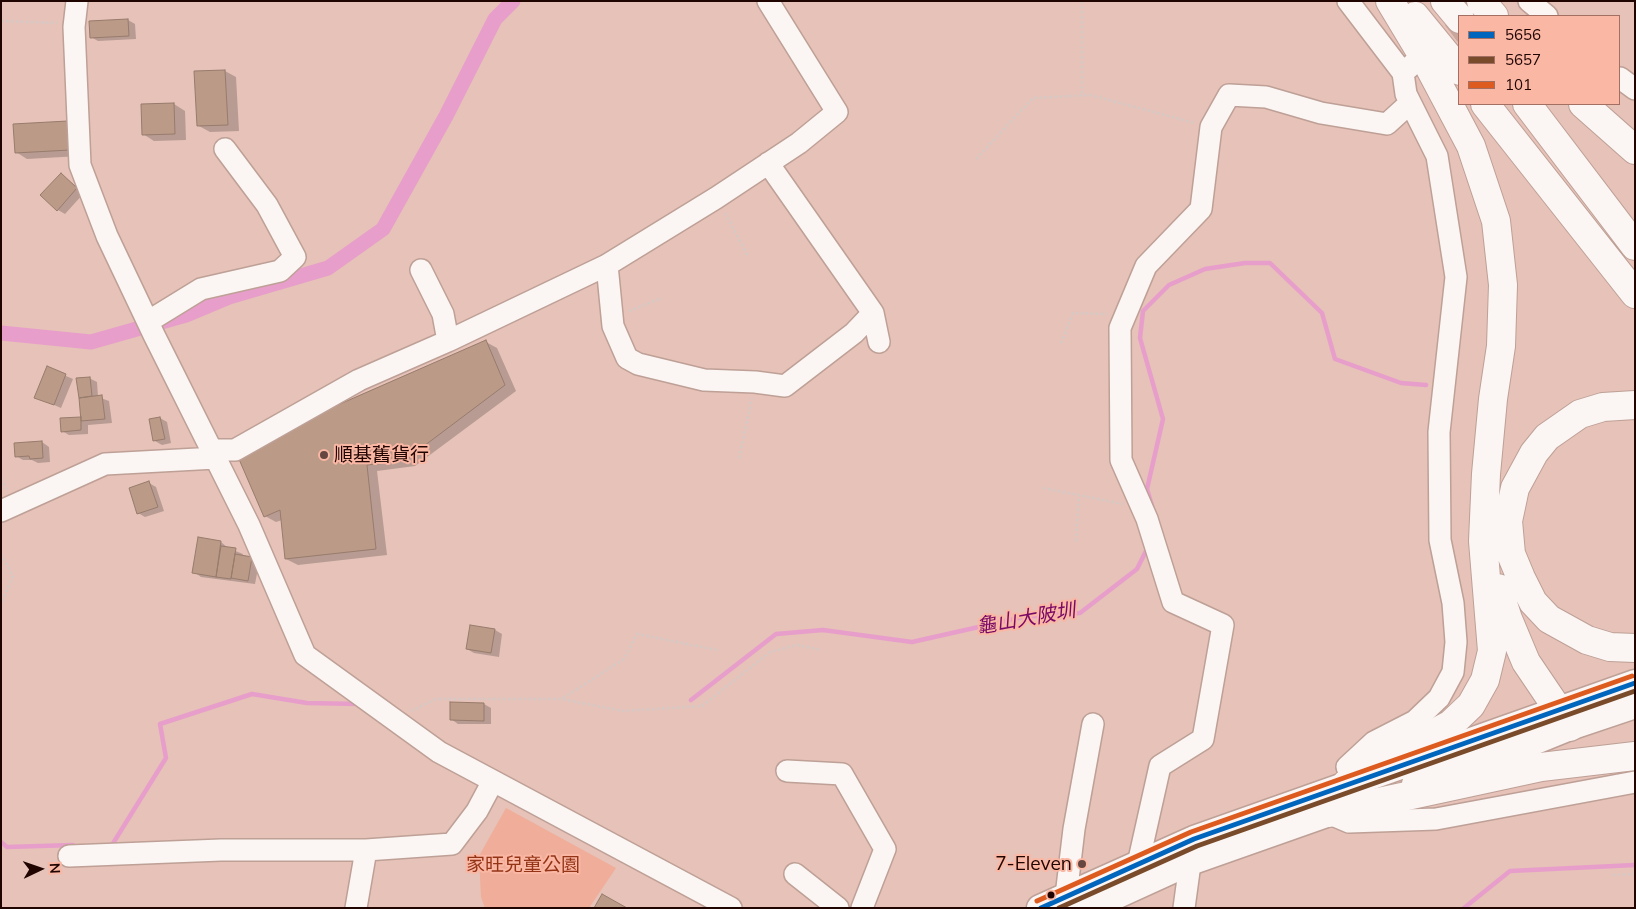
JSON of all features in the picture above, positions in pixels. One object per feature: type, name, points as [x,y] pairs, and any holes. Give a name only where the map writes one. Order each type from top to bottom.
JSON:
[{"type":"highway","points":[[1346,784],[1377,758],[1412,745],[1451,724],[1471,705],[1485,680],[1492,651],[1483,542],[1488,446],[1501,346],[1503,285],[1496,221],[1472,146],[1426,61],[1390,1]]},
{"type":"highway","points":[[1403,1],[1458,69]]},
{"type":"highway","points":[[1445,1],[1458,17]]},
{"type":"highway","points":[[1481,1],[1493,15]]},
{"type":"highway","points":[[1486,105],[1635,294]]},
{"type":"highway","points":[[1527,105],[1635,246]]},
{"type":"highway","points":[[1584,105],[1635,150]]},
{"type":"highway","points":[[1635,405],[1603,407],[1580,414],[1547,437],[1530,459],[1515,488],[1508,521],[1511,554],[1521,578],[1533,602],[1549,619],[1587,640],[1610,647],[1635,648]]},
{"type":"highway","points":[[1483,542],[1508,619],[1526,662],[1564,718]]},
{"type":"highway","points":[[1320,805],[1540,767],[1635,756]]},
{"type":"main road","points":[[1089,908],[1124,885],[1192,850],[1320,805],[1491,759],[1564,718],[1635,683]]},
{"type":"main road","points":[[1320,805],[1346,784],[1564,718],[1635,705]]},
{"type":"main road","points":[[1040,908],[1069,902],[1124,885]]},
{"type":"street","points":[[77,1],[75,23],[80,165],[107,236],[256,540],[305,655],[439,752],[731,908]]},
{"type":"street","points":[[1,511],[105,464],[214,454],[235,450],[359,380],[448,342],[607,264],[716,198],[799,143],[837,112],[768,1]]},
{"type":"street","points":[[1348,1],[1408,68],[1406,94],[1437,156],[1456,277],[1439,432],[1440,540],[1453,604],[1456,642],[1453,672],[1439,698],[1415,721],[1374,742],[1320,805],[1349,822],[1436,819],[1635,782]]},
{"type":"street","points":[[1529,1],[1545,15]]},
{"type":"street","points":[[1621,79],[1635,89]]},
{"type":"street","points":[[1124,885],[1160,766],[1203,739],[1223,624],[1173,602],[1153,537],[1121,460],[1120,328],[1146,266],[1201,209],[1211,127],[1229,95],[1266,97],[1321,112],[1387,124],[1410,103]]},
{"type":"street","points":[[151,326],[202,289],[280,271],[295,257],[267,205],[226,149]]},
{"type":"street","points":[[768,163],[873,313],[879,342]]},
{"type":"street","points":[[607,264],[613,326],[627,358],[638,364],[704,380],[755,382],[785,386],[854,333],[873,313]]},
{"type":"street","points":[[421,270],[442,314],[448,342]]},
{"type":"street","points":[[1069,902],[1074,829],[1093,724]]},
{"type":"street","points":[[787,771],[842,774],[885,849],[862,908]]},
{"type":"street","points":[[69,856],[221,850],[366,850],[452,844],[477,811],[493,781]]},
{"type":"street","points":[[356,908],[366,850]]},
{"type":"street","points":[[1184,908],[1192,850]]},
{"type":"street","points":[[795,874],[838,908]]},
{"type":"path","points":[[1082,1],[1082,95]]},
{"type":"path","points":[[1,21],[75,23]]},
{"type":"path","points":[[976,159],[1034,98],[1090,95],[1211,127]]},
{"type":"path","points":[[716,198],[748,256]]},
{"type":"path","points":[[612,317],[662,298]]},
{"type":"path","points":[[1060,343],[1073,313],[1126,314]]},
{"type":"path","points":[[739,458],[755,382]]},
{"type":"path","points":[[1043,488],[1142,508]]},
{"type":"path","points":[[1076,541],[1079,496]]},
{"type":"path","points":[[1,554],[13,576],[1,604]]},
{"type":"path","points":[[562,699],[624,659],[637,634],[717,650]]},
{"type":"path","points":[[394,720],[436,699],[562,699],[622,711],[702,706],[770,652],[797,644],[821,650]]},
{"type":"path","points":[[1613,875],[1635,874]]},
{"type":"green space","name":"家旺兒童公園","points":[[506,808],[616,868],[589,908],[485,908],[481,897],[479,856]]},
{"type":"building","points":[[128,19],[129,36],[90,38],[89,21]]},
{"type":"building","points":[[225,70],[228,125],[197,126],[194,71]]},
{"type":"building","points":[[174,103],[175,134],[142,135],[141,104]]},
{"type":"building","points":[[68,121],[70,150],[15,153],[13,124]]},
{"type":"building","points":[[61,173],[77,188],[57,211],[40,195]]},
{"type":"building","name":"順基舊貨行","points":[[486,340],[505,385],[404,461],[367,465],[376,549],[285,559],[280,510],[264,517],[235,450]]},
{"type":"building","points":[[47,366],[66,374],[54,405],[34,398]]},
{"type":"building","points":[[90,377],[92,396],[79,398],[76,378]]},
{"type":"building","points":[[102,395],[105,419],[81,421],[79,398]]},
{"type":"building","points":[[81,417],[81,430],[61,432],[60,418]]},
{"type":"building","points":[[160,417],[165,439],[153,441],[149,419]]},
{"type":"building","points":[[42,441],[43,458],[15,457],[14,443]]},
{"type":"building","points":[[149,481],[158,507],[137,514],[129,488]]},
{"type":"building","points":[[198,537],[221,541],[216,577],[192,573]]},
{"type":"building","points":[[221,546],[236,548],[231,579],[216,577]]},
{"type":"building","points":[[235,554],[252,557],[248,581],[231,578]]},
{"type":"building","points":[[470,625],[495,629],[491,653],[466,649]]},
{"type":"building","points":[[450,702],[484,703],[484,721],[450,720]]},
{"type":"building","points":[[602,894],[627,908],[594,908]]},
{"type":"waterway","points":[[1,333],[91,342],[186,315],[229,297],[328,268],[383,229],[446,116],[495,19],[513,1]]},
{"type":"waterway","name":"龜山大陂圳","points":[[1152,506],[1147,489],[1163,419],[1140,338],[1143,311],[1169,285],[1205,269],[1245,263],[1270,263],[1322,313],[1335,359],[1401,383],[1426,385]]},
{"type":"waterway","name":"龜山大陂圳","points":[[691,700],[776,634],[823,630],[912,642],[1023,617],[1080,613],[1137,569],[1148,547]]},
{"type":"waterway","name":"龜山大陂圳","points":[[109,845],[112,845],[166,758],[160,724],[252,694],[307,703],[360,704]]},
{"type":"waterway","name":"龜山大陂圳","points":[[1,842],[7,847],[73,845]]},
{"type":"waterway","points":[[1464,908],[1510,871],[1635,865]]},
{"type":"tunnel","points":[[1426,53],[1458,29]]},
{"type":"transit line","name":"101","points":[[1037,901],[1191,832],[1632,676]]},
{"type":"transit line","name":"5656","points":[[1041,908],[1194,839],[1635,683]]},
{"type":"transit line","name":"5657","points":[[1059,908],[1197,846],[1635,691]]},
{"type":"place","name":"順基舊貨行","points":[[324,455]]},
{"type":"place","name":"7-Eleven","points":[[1082,864]]}]
